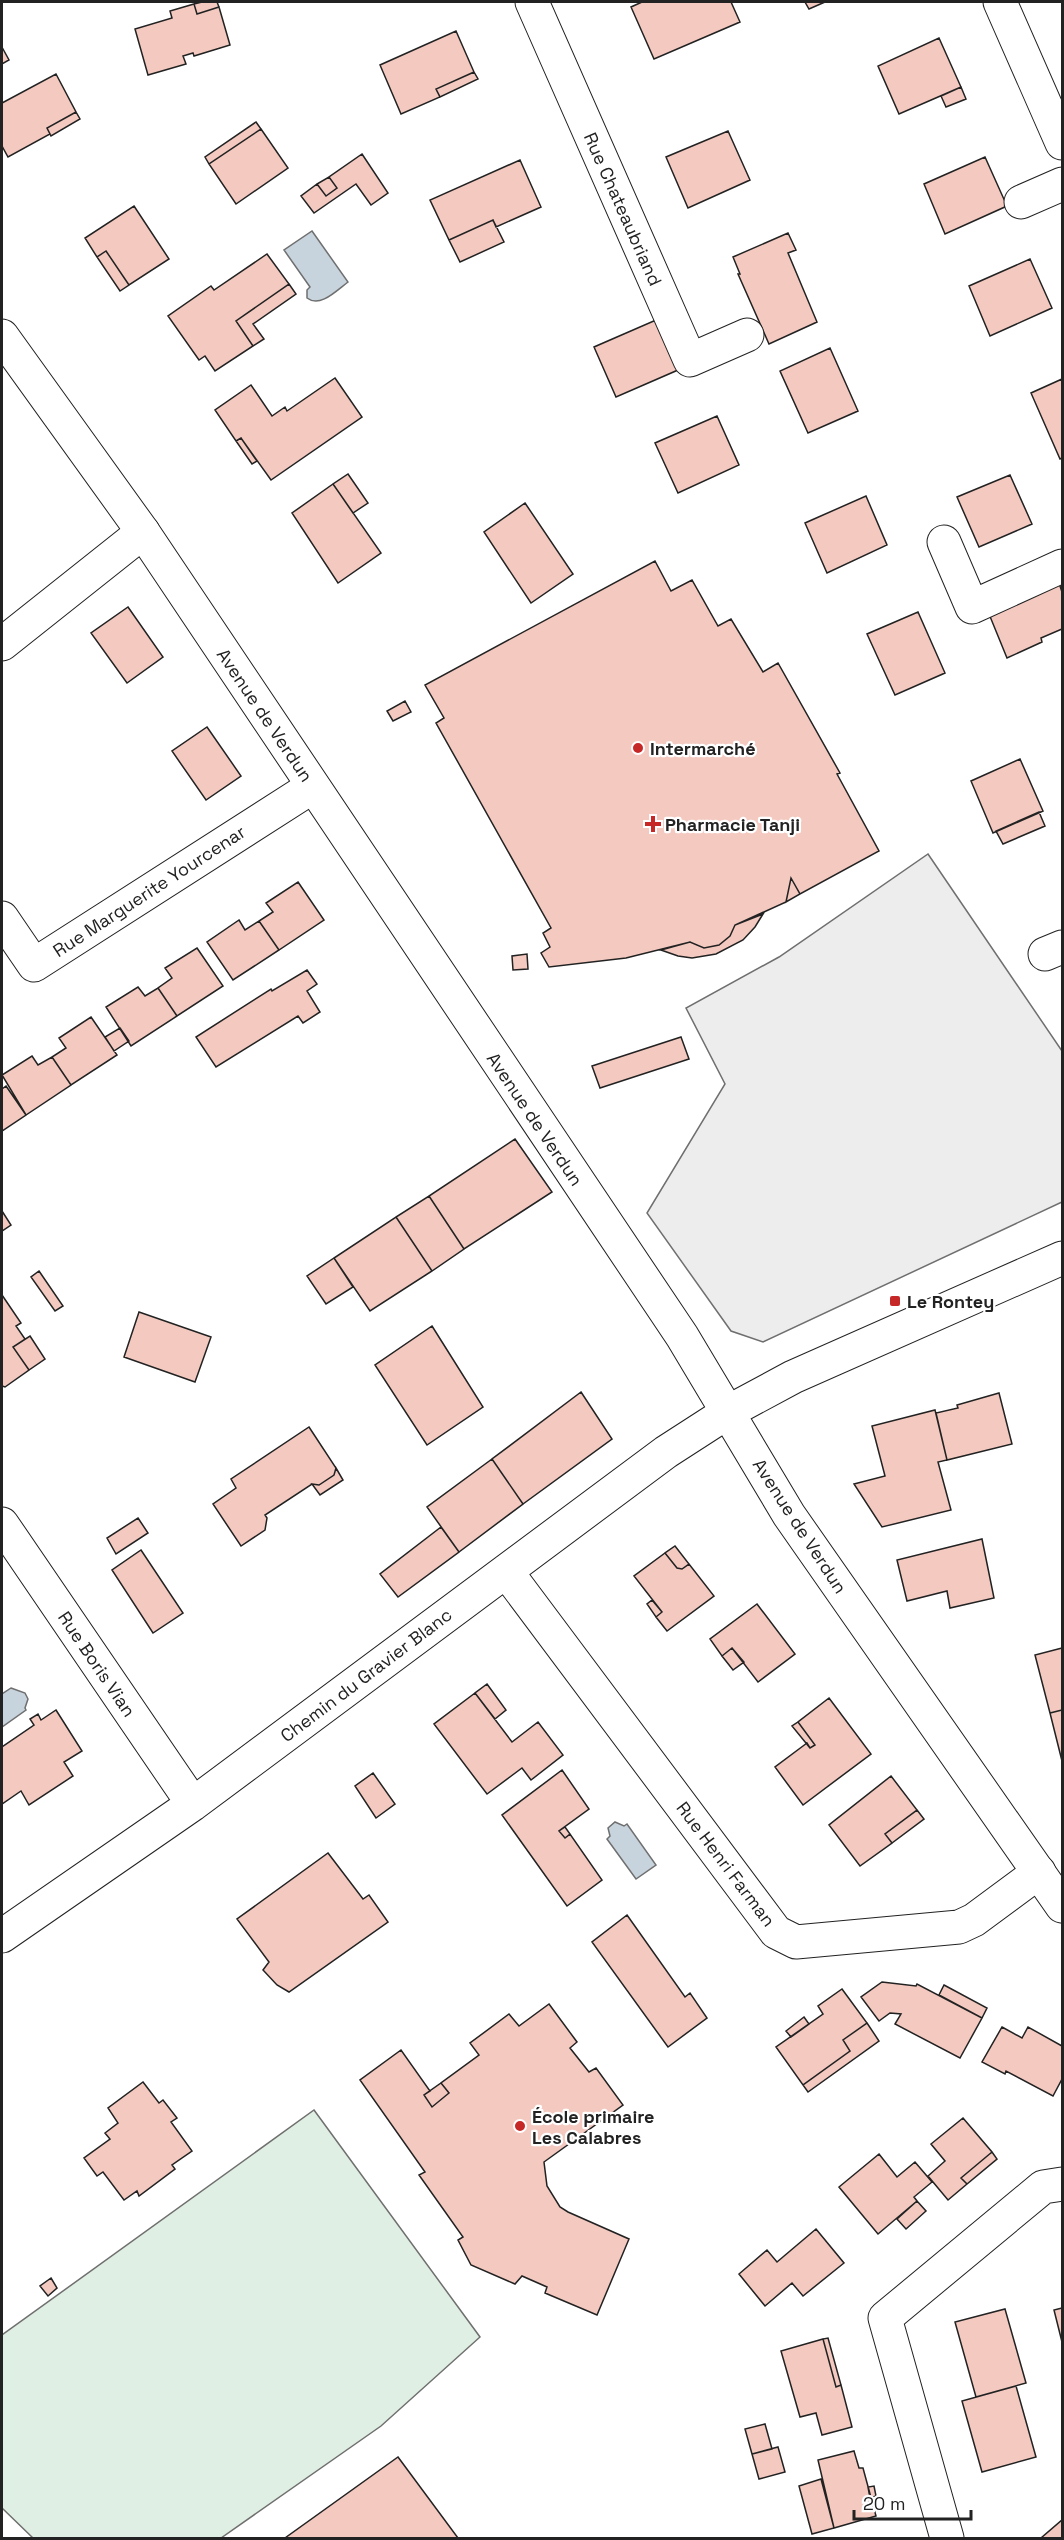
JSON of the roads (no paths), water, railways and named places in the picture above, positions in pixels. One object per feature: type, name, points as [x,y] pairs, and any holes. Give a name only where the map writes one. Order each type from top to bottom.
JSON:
[{"type":"street","name":"Rue Chateaubriand","points":[[532,2],[690,360],[747,335]]},
{"type":"street","points":[[1000,2],[1062,143]]},
{"type":"street","points":[[1021,202],[1062,184]]},
{"type":"street","name":"Avenue de Verdun","points":[[2,336],[143,532],[682,1336],[789,1515],[1062,1906]]},
{"type":"street","points":[[2,644],[143,532]]},
{"type":"street","points":[[944,542],[972,607],[1062,567]]},
{"type":"street","name":"Rue Marguerite Yourcenar","points":[[2,918],[34,965],[312,787]]},
{"type":"street","name":"Chemin du Gravier Blanc","points":[[2,1936],[193,1804],[666,1452],[728,1412],[805,1371],[1062,1258]]},
{"type":"street","name":"Rue Boris Vian","points":[[2,1524],[193,1804]]},
{"type":"street","name":"Rue Henri Farman","points":[[506,1571],[776,1932],[796,1942],[959,1927],[974,1920],[1039,1872]]},
{"type":"street","points":[[947,2538],[885,2318],[1043,2187],[1062,2184]]},
{"type":"place","name":"Intermarché","points":[[638,748]]},
{"type":"place","name":"Pharmacie Tanji","points":[[653,824]]},
{"type":"place","name":"Le Rontey","points":[[895,1301]]},
{"type":"place","name":"École primaire Les Calabres","points":[[520,2126]]}]
